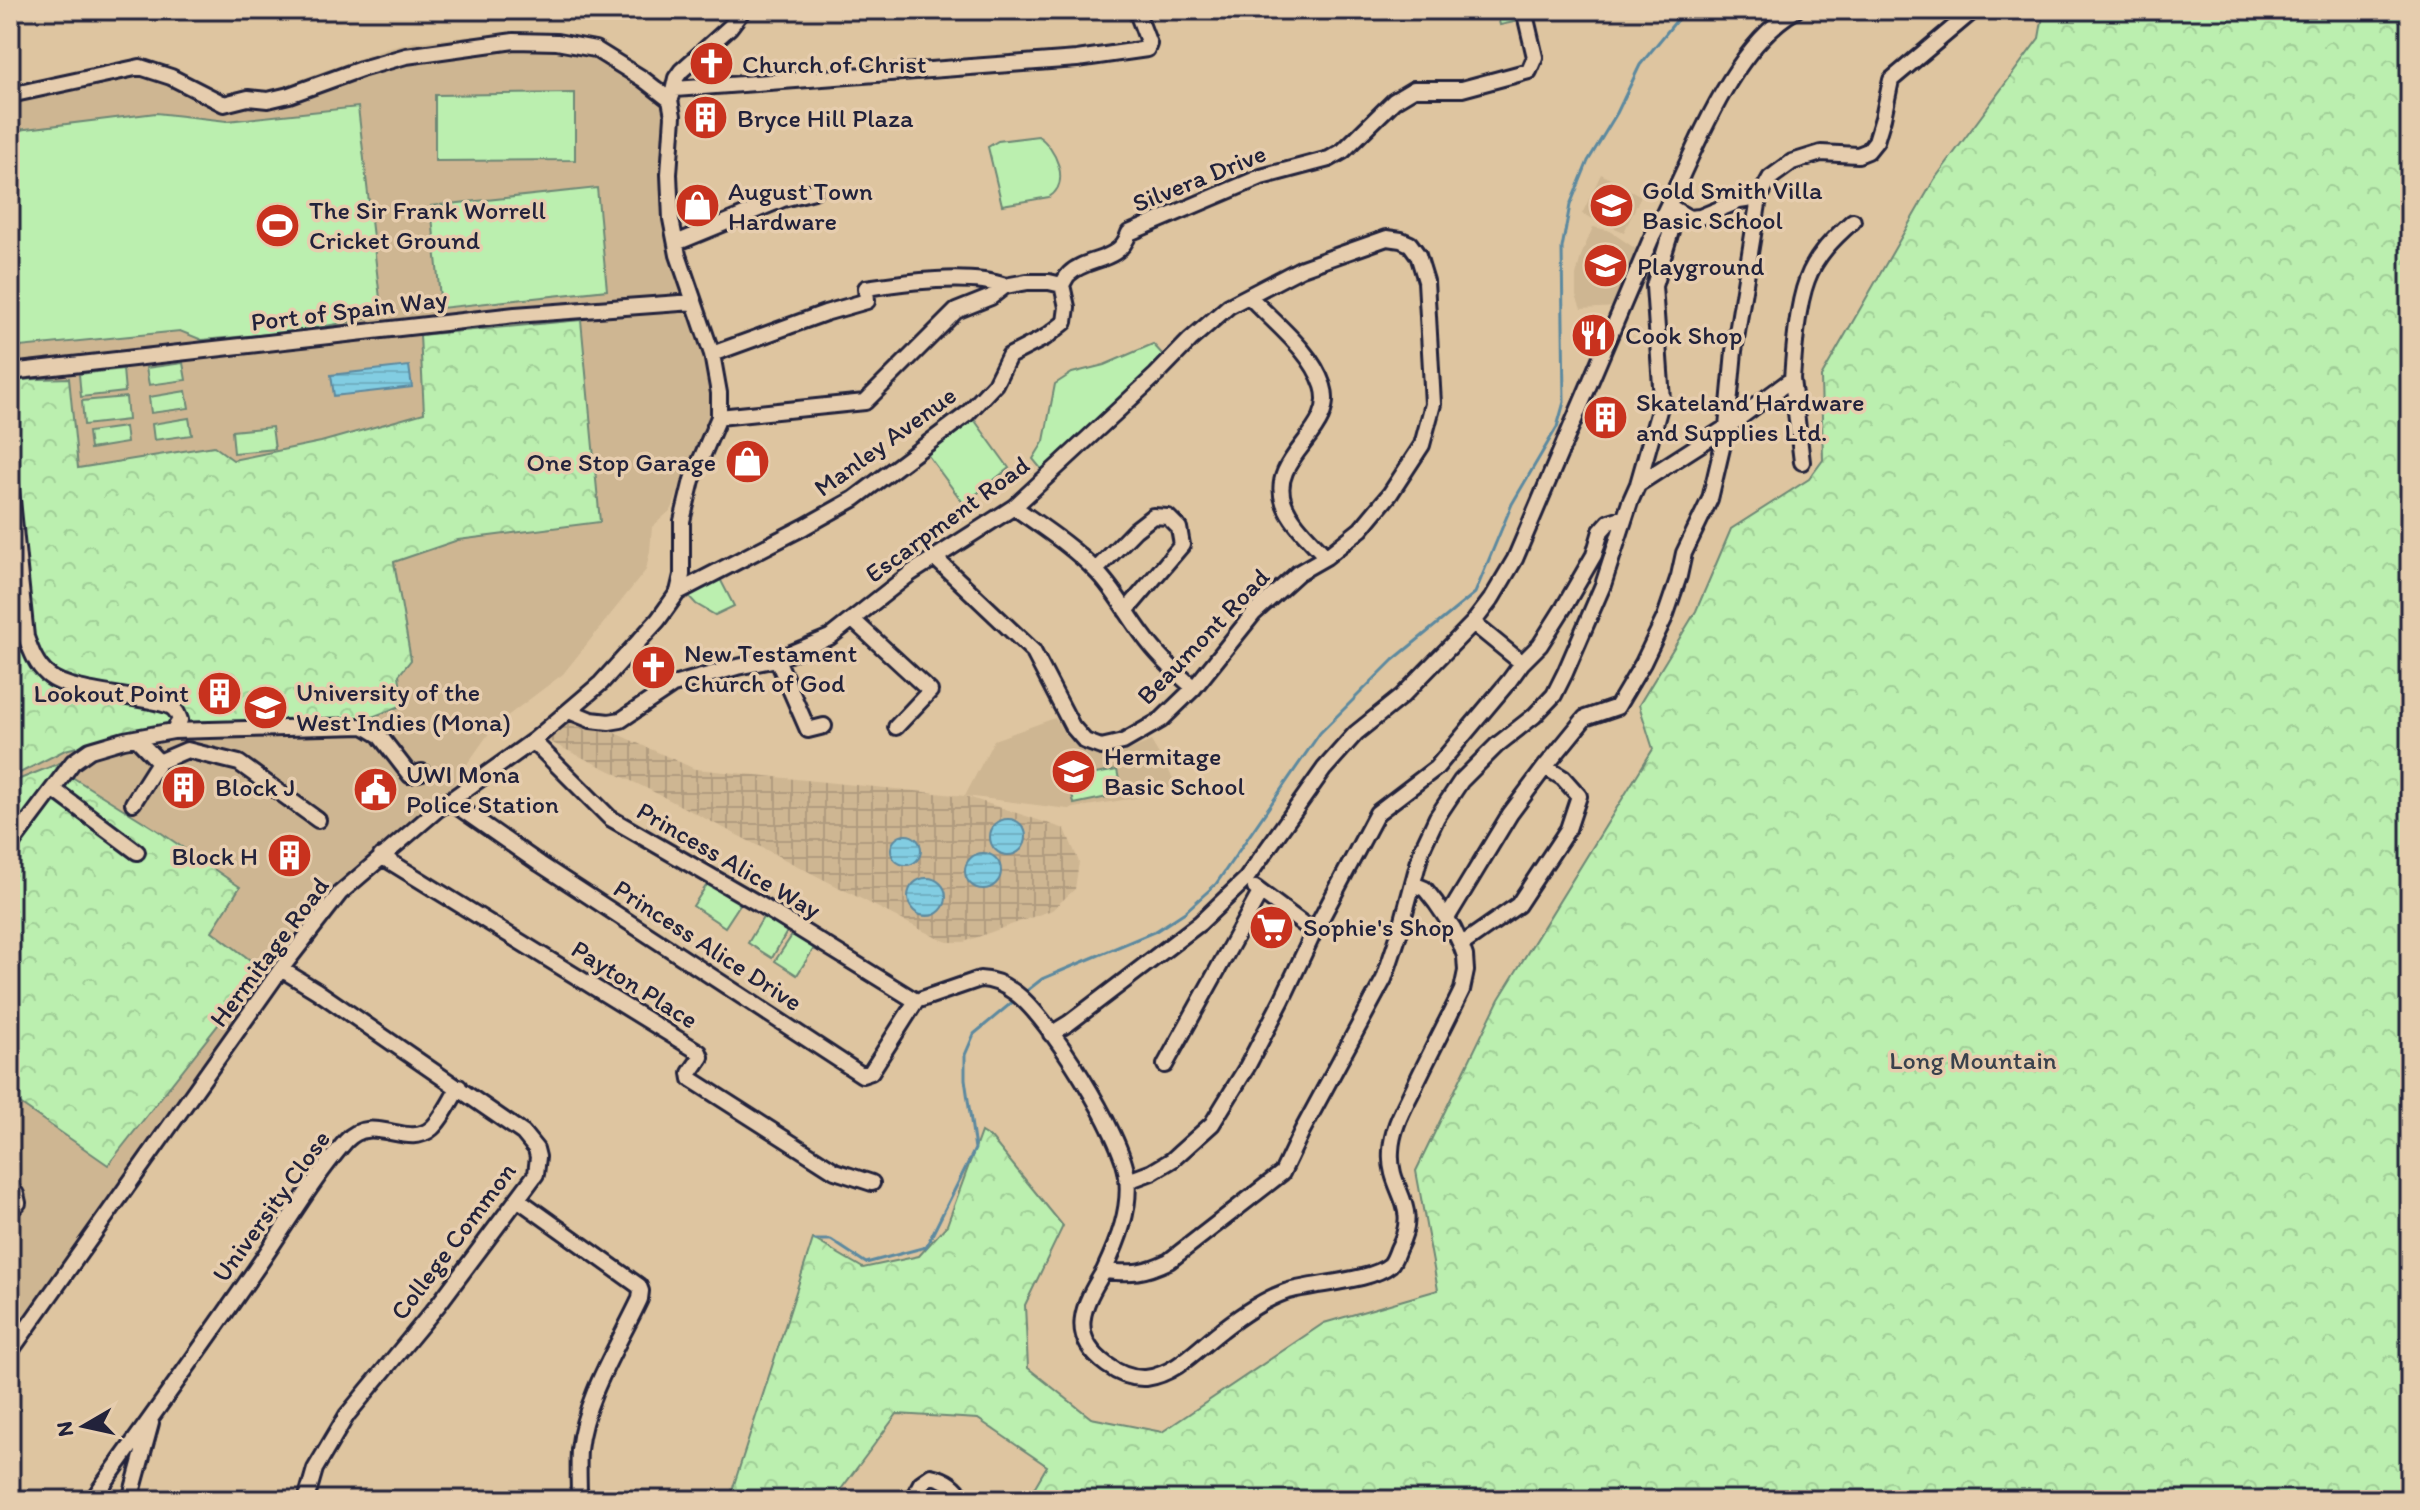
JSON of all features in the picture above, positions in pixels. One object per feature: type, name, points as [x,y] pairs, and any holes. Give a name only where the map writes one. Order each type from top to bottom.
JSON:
[{"type":"street","points":[[678,592],[682,575],[682,521],[692,480],[719,417],[719,393],[712,354],[671,219],[672,94],[681,71],[730,27],[743,10]]},
{"type":"street","points":[[10,95],[140,67],[171,77],[224,104],[248,98],[268,100],[406,56],[514,41],[557,42],[595,49],[672,94],[1077,59],[1147,49],[1149,44],[1136,10]]},
{"type":"street","name":"Silvera Drive","points":[[1062,285],[1068,274],[1076,269],[1111,255],[1126,242],[1129,233],[1261,177],[1329,159],[1343,151],[1394,101],[1414,89],[1462,89],[1529,71],[1535,57],[1524,10]]},
{"type":"street","points":[[1051,1034],[1200,923],[1246,879],[1324,769],[1356,733],[1402,696],[1473,623],[1492,598],[1515,559],[1651,239],[1669,206],[1694,146],[1720,97],[1752,50],[1781,18],[1796,10]]},
{"type":"street","points":[[1447,918],[1510,814],[1545,767],[1585,718],[1617,707],[1665,617],[1684,553],[1710,499],[1727,427],[1734,351],[1759,198],[1770,178],[1792,162],[1821,153],[1858,155],[1868,151],[1876,141],[1891,80],[1974,10]]},
{"type":"street","points":[[676,243],[783,199],[814,191]]},
{"type":"street","points":[[1669,206],[1689,218],[1700,217],[1739,201],[1759,198]]},
{"type":"street","points":[[1104,1271],[1148,1271],[1169,1261],[1282,1173],[1384,979],[1422,849],[1437,817],[1461,781],[1554,695],[1603,585],[1638,484],[1662,400],[1654,286],[1671,231],[1669,206]]},
{"type":"street","points":[[1802,462],[1792,379],[1806,280],[1824,249],[1853,221]]},
{"type":"street","name":"Escarpment Road","points":[[569,711],[591,720],[621,720],[673,685],[777,659],[830,637],[911,573],[1014,507],[1229,306],[1302,268],[1341,253],[1387,238],[1401,240]]},
{"type":"street","name":"Beaumont Road","points":[[935,558],[1033,651],[1072,726],[1085,741],[1101,747],[1123,742],[1161,720],[1194,688],[1254,613],[1298,573],[1326,557],[1361,529],[1390,494],[1422,445],[1433,404],[1426,281],[1418,255],[1410,244],[1401,240]]},
{"type":"street","points":[[712,354],[867,301],[866,288],[898,283],[970,280],[993,281],[1005,286]]},
{"type":"street","points":[[719,417],[865,402],[956,311],[991,297],[1005,286],[1027,282],[1062,285]]},
{"type":"street","name":"Manley Avenue","points":[[678,592],[854,499],[967,414],[995,384],[1009,356],[1046,337],[1065,322],[1067,307],[1062,285]]},
{"type":"street","points":[[1249,296],[1307,357],[1324,388],[1326,403],[1319,422],[1286,469],[1280,487],[1284,505],[1326,557]]},
{"type":"street","name":"Port of Spain Way","points":[[10,372],[515,315],[694,302]]},
{"type":"street","points":[[1638,484],[1727,427],[1792,379]]},
{"type":"street","points":[[10,480],[26,637],[34,657],[48,676],[62,685],[171,706],[180,720],[173,731]]},
{"type":"street","points":[[1014,507],[1096,570],[1145,638],[1172,669],[1194,688]]},
{"type":"street","points":[[1096,570],[1153,516],[1168,517],[1179,528],[1182,545],[1126,611]]},
{"type":"street","points":[[1128,1181],[1172,1160],[1212,1124],[1247,1067],[1377,813],[1436,768],[1540,645],[1594,555],[1601,531],[1609,522],[1625,517]]},
{"type":"street","name":"Hermitage Road","points":[[10,1352],[281,969],[340,893],[438,809],[533,741],[601,683],[658,620],[678,592]]},
{"type":"street","points":[[853,620],[930,691],[896,727]]},
{"type":"street","points":[[1473,623],[1522,663]]},
{"type":"street","points":[[777,659],[808,730],[824,726]]},
{"type":"street","points":[[10,846],[73,762],[90,750],[173,731],[364,726],[379,735],[410,775],[422,772]]},
{"type":"street","points":[[136,738],[159,762]]},
{"type":"street","name":"Princess Alice Way","points":[[533,741],[610,818],[759,904],[916,1001]]},
{"type":"street","points":[[133,803],[159,762],[187,750],[239,763],[318,820]]},
{"type":"street","points":[[1461,945],[1518,905],[1568,829],[1579,796],[1563,778],[1545,767]]},
{"type":"street","points":[[53,789],[137,852]]},
{"type":"street","name":"Princess Alice Drive","points":[[451,802],[540,864],[862,1075],[871,1072],[916,1001]]},
{"type":"street","name":"Payton Place","points":[[381,856],[699,1052],[701,1057],[690,1073],[691,1079],[703,1087],[835,1171],[872,1183]]},
{"type":"street","points":[[1246,879],[1260,893],[1314,932]]},
{"type":"street","points":[[916,1001],[980,979],[990,979],[1019,996],[1051,1034],[1109,1125],[1125,1160],[1128,1181],[1124,1224],[1083,1310],[1084,1337],[1091,1351],[1124,1376],[1158,1376],[1183,1362],[1241,1316],[1284,1292],[1375,1273],[1391,1264],[1408,1225],[1404,1200],[1391,1161],[1394,1132],[1462,990],[1466,971],[1465,956],[1447,918],[1425,889],[1413,884]]},
{"type":"street","points":[[1165,1065],[1260,893]]},
{"type":"street","name":"College Common","points":[[281,969],[523,1133],[536,1149],[538,1157],[536,1174],[519,1200],[347,1415],[315,1469],[306,1500]]},
{"type":"street","name":"University Close","points":[[92,1500],[349,1137],[372,1128],[414,1136],[425,1133],[433,1128],[459,1087]]},
{"type":"street","points":[[10,1190],[16,1194],[18,1203],[10,1207]]},
{"type":"street","points":[[519,1200],[639,1286],[641,1291],[586,1420],[579,1449],[579,1500]]},
{"type":"street","name":"University Close","points":[[130,1500],[154,1414]]},
{"type":"street","points":[[912,1500],[921,1483],[931,1476],[949,1483],[964,1500]]},
{"type":"shaded area","name":"University of the West Indies (Mona)","points":[[516,34],[633,67],[663,85],[678,111],[674,180],[681,237],[718,349],[711,424],[690,460],[672,509],[652,527],[646,570],[563,674],[494,726],[432,814],[376,853],[10,1344],[10,91],[123,65],[236,102],[414,42]]},
{"type":"shaded area","name":"Gold Smith Villa Basic School","points":[[1601,174],[1641,196],[1624,232],[1582,214]]},
{"type":"shaded area","name":"Playground","points":[[1593,227],[1608,230],[1639,251],[1616,307],[1581,309],[1576,296],[1576,276]]},
{"type":"shaded area","points":[[577,716],[695,769],[965,796],[1065,829],[1079,862],[1075,889],[1052,910],[964,942],[948,942],[548,741]]},
{"type":"shaded area","name":"Hermitage Basic School","points":[[1055,718],[1067,737],[1091,754],[1116,756],[1151,741],[1177,785],[1135,798],[1068,809],[965,796],[994,740]]},
{"type":"green space","points":[[1496,10],[1517,10],[1519,21],[1500,25]]},
{"type":"green space","name":"Long Mountain","points":[[2044,10],[2410,10],[2410,1500],[1027,1500],[1047,1466],[978,1419],[897,1414],[833,1500],[729,1500],[813,1239],[863,1268],[919,1256],[947,1225],[981,1132],[992,1139],[1063,1226],[1025,1305],[1028,1368],[1091,1418],[1162,1432],[1324,1323],[1438,1290],[1416,1171],[1499,999],[1653,749],[1639,705],[1696,611],[1731,529],[1809,479],[1823,460],[1821,377],[1934,180],[2039,38]]},
{"type":"green space","points":[[575,93],[575,160],[435,161],[435,95]]},
{"type":"green space","points":[[358,107],[382,316],[292,332],[202,340],[180,331],[10,348],[10,131],[156,113],[227,121]]},
{"type":"green space","points":[[1038,136],[1050,148],[1058,165],[1060,174],[1056,191],[1049,197],[1002,205],[988,147],[998,141]]},
{"type":"green space","points":[[597,188],[607,290],[441,308],[431,206]]},
{"type":"green space","points":[[581,320],[600,522],[458,540],[394,562],[411,660],[399,675],[403,705],[367,719],[167,725],[65,750],[10,778],[10,650],[31,606],[10,435],[10,380],[69,378],[78,468],[214,446],[233,460],[321,442],[424,413],[420,335]]},
{"type":"green space","points":[[1153,344],[1164,356],[1042,470],[1033,459],[1044,441],[1055,384],[1072,373],[1104,365]]},
{"type":"green space","points":[[183,363],[186,380],[149,385],[146,368]]},
{"type":"green space","points":[[123,369],[125,392],[81,397],[79,374]]},
{"type":"green space","points":[[186,391],[189,408],[151,413],[149,397]]},
{"type":"green space","points":[[126,397],[128,420],[84,425],[82,401]]},
{"type":"green space","points":[[189,418],[192,435],[154,440],[152,424]]},
{"type":"green space","points":[[973,418],[1009,468],[964,504],[927,454]]},
{"type":"green space","points":[[125,427],[127,443],[90,449],[88,432]]},
{"type":"green space","points":[[272,427],[275,449],[234,453],[232,431]]},
{"type":"green space","points":[[716,571],[734,606],[715,615],[696,604],[684,591]]},
{"type":"green space","points":[[72,758],[10,839],[10,783]]},
{"type":"green space","points":[[1117,770],[1122,794],[1074,804],[1069,779]]},
{"type":"green space","points":[[72,777],[240,887],[212,931],[262,969],[108,1165],[10,1097],[10,862]]},
{"type":"green space","points":[[710,880],[742,901],[725,927],[693,906]]},
{"type":"green space","points":[[765,914],[789,928],[772,958],[748,943]]},
{"type":"green space","points":[[795,931],[816,945],[797,975],[775,961]]},
{"type":"water","points":[[409,366],[412,387],[334,396],[331,375]]},
{"type":"water","points":[[1008,819],[1021,824],[1026,837],[1021,850],[1008,855],[995,850],[990,837],[995,824]]},
{"type":"water","points":[[906,835],[917,839],[921,850],[917,861],[906,865],[895,861],[891,850],[895,839]]},
{"type":"water","points":[[983,853],[996,858],[1001,871],[996,884],[983,889],[970,884],[965,871],[970,858]]},
{"type":"water","points":[[927,878],[940,884],[946,897],[940,910],[927,916],[914,910],[908,897],[914,884]]},
{"type":"waterway","points":[[1024,993],[1042,979],[1156,931],[1185,912],[1216,884],[1320,733],[1393,660],[1475,593],[1512,504],[1557,427],[1564,402],[1562,248],[1570,205],[1588,161],[1617,113],[1640,65],[1685,10]]},
{"type":"waterway","points":[[815,1240],[831,1240],[866,1263],[926,1247],[975,1149],[965,1079],[965,1055],[974,1034],[1015,1000]]},
{"type":"place","name":"Church of Christ","points":[[711,64]]},
{"type":"place","name":"Bryce Hill Plaza","points":[[706,118]]},
{"type":"place","name":"Gold Smith Villa Basic School","points":[[1611,205]]},
{"type":"place","name":"August Town Hardware","points":[[697,206]]},
{"type":"place","name":"The Sir Frank Worrell Cricket Ground","points":[[278,225]]},
{"type":"place","name":"Playground","points":[[1606,266]]},
{"type":"place","name":"Cook Shop","points":[[1594,335]]},
{"type":"place","name":"Skateland Hardware and Supplies Ltd.","points":[[1605,417]]},
{"type":"place","name":"One Stop Garage","points":[[747,462]]},
{"type":"place","name":"New Testament Church of God","points":[[653,668]]},
{"type":"place","name":"Lookout Point","points":[[220,693]]},
{"type":"place","name":"University of the West Indies (Mona)","points":[[265,707]]},
{"type":"place","name":"Hermitage Basic School","points":[[1073,771]]},
{"type":"place","name":"Block J","points":[[184,787]]},
{"type":"place","name":"UWI Mona Police Station","points":[[375,789]]},
{"type":"place","name":"Block H","points":[[289,856]]},
{"type":"place","name":"Sophie's Shop","points":[[1272,927]]}]
